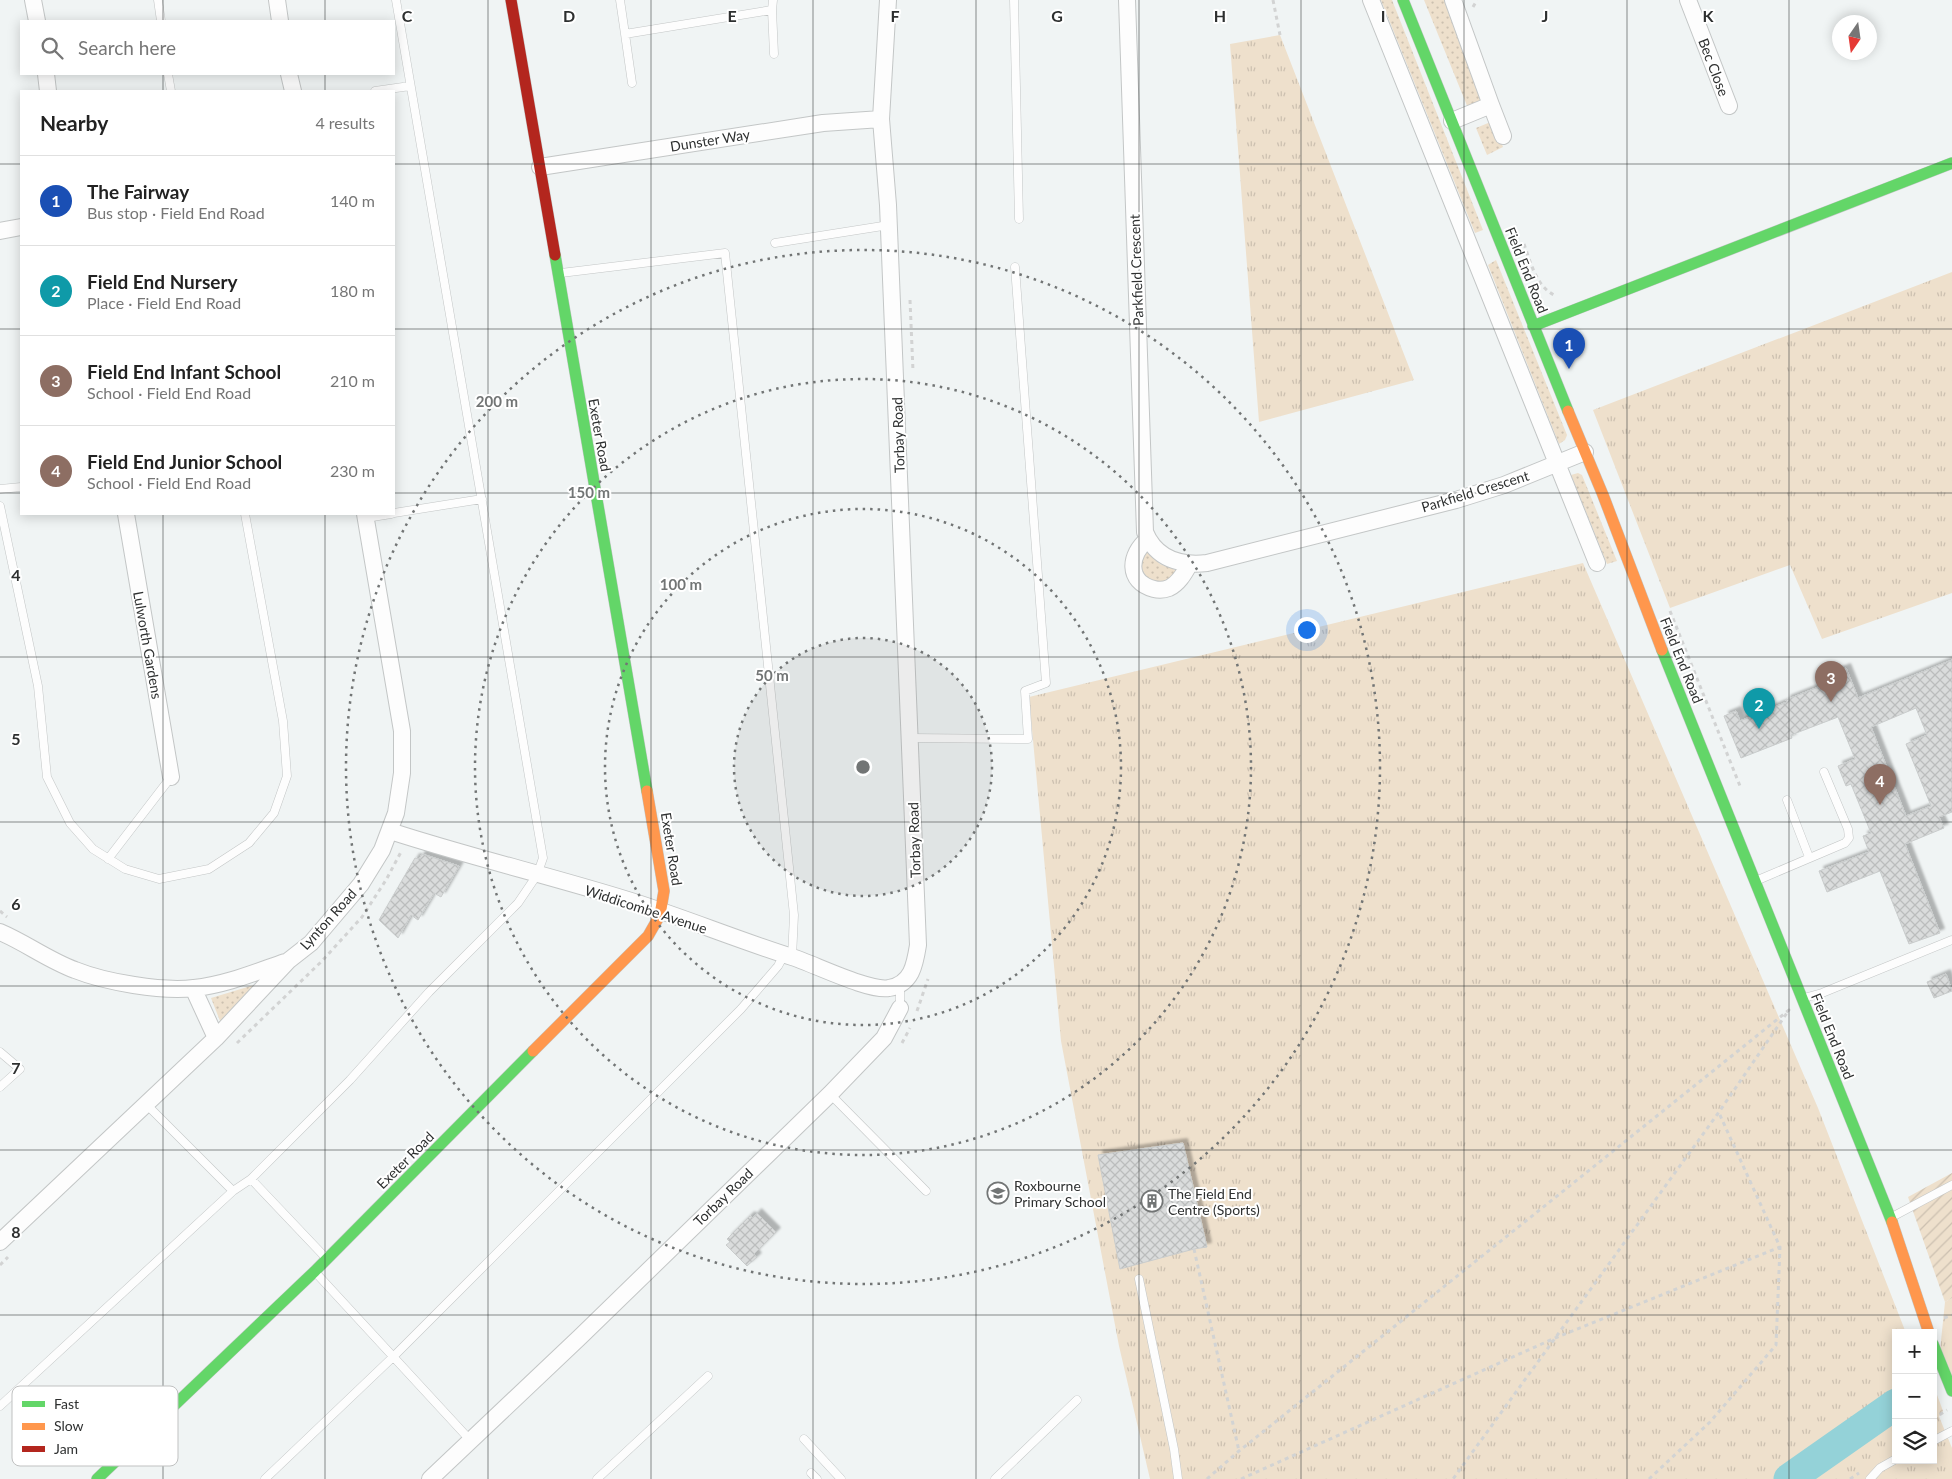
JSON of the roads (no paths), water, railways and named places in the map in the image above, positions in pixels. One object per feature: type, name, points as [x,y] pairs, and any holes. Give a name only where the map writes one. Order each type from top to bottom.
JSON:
[{"type":"street","points":[[33,0],[37,20]]},
{"type":"street","points":[[277,0],[280,20]]},
{"type":"street","name":"Exeter Road","points":[[178,1402],[315,1271],[648,936],[658,923],[663,912],[664,891],[511,0]]},
{"type":"street","name":"Torbay Road","points":[[888,0],[881,119],[889,225],[918,945],[916,962],[909,978],[900,985]]},
{"type":"street","name":"Parkfield Crescent","points":[[1127,0],[1145,532],[1158,552],[1171,560],[1189,565],[1207,563],[1456,500],[1504,485],[1585,452]]},
{"type":"street","points":[[1371,0],[1597,563]]},
{"type":"street","name":"Field End Road","points":[[1404,0],[1585,452],[1667,664],[1890,1217],[1928,1329]]},
{"type":"street","points":[[1452,0],[1503,136]]},
{"type":"street","name":"Bec Close","points":[[1688,0],[1729,106]]},
{"type":"street","points":[[46,75],[48,90]]},
{"type":"street","points":[[289,75],[293,90]]},
{"type":"street","points":[[1452,121],[1491,105]]},
{"type":"street","name":"Dunster Way","points":[[540,167],[823,123],[881,119]]},
{"type":"street","points":[[1533,326],[1952,163]]},
{"type":"street","points":[[0,230],[20,227]]},
{"type":"street","name":"Lulworth Gardens","points":[[126,515],[171,777]]},
{"type":"street","name":"Lynton Road","points":[[0,1242],[216,1038],[288,961],[311,943],[361,884],[382,850],[398,834],[396,813],[402,772],[402,732],[365,516]]},
{"type":"street","points":[[1148,539],[1140,546],[1133,562],[1134,572],[1139,582],[1157,590],[1168,589],[1176,583],[1189,565]]},
{"type":"street","name":"Widdicombe Avenue","points":[[398,834],[631,901],[872,987],[888,989],[900,985]]},
{"type":"street","points":[[0,932],[74,970],[111,981],[160,987],[193,988],[236,978],[288,961]]},
{"type":"street","points":[[193,988],[216,1038]]},
{"type":"street","name":"Torbay Road","points":[[434,1478],[830,1094],[884,1038],[900,1008]]},
{"type":"street","points":[[1937,1353],[1952,1391]]},
{"type":"street","name":"Exeter Road","points":[[97,1479],[111,1466]]},
{"type":"lane","points":[[158,0],[161,20]]},
{"type":"lane","points":[[22,1386],[233,1191],[251,1179],[350,1080],[429,992],[518,903],[537,875],[543,858],[396,0]]},
{"type":"lane","points":[[620,0],[632,83]]},
{"type":"lane","points":[[773,0],[774,54]]},
{"type":"lane","points":[[1014,0],[1019,219]]},
{"type":"lane","points":[[625,34],[772,10]]},
{"type":"lane","points":[[168,75],[171,90]]},
{"type":"lane","points":[[382,90],[410,86]]},
{"type":"lane","points":[[775,243],[889,225]]},
{"type":"lane","points":[[265,1479],[393,1357],[741,1009],[788,956],[794,915],[725,253],[571,273],[557,273]]},
{"type":"lane","points":[[910,738],[1028,739],[1025,691],[1046,683],[1015,267]]},
{"type":"lane","points":[[0,489],[20,486]]},
{"type":"lane","points":[[395,514],[482,499]]},
{"type":"lane","points":[[0,506],[38,686],[47,777],[70,823],[93,849],[125,869],[159,879],[209,869],[249,843],[274,814],[287,776],[283,721],[245,515]]},
{"type":"lane","points":[[365,516],[378,515]]},
{"type":"lane","points":[[1756,881],[1845,843],[1849,838],[1848,829],[1824,772]]},
{"type":"lane","points":[[108,859],[171,777]]},
{"type":"lane","points":[[1786,800],[1809,857]]},
{"type":"lane","points":[[1802,999],[1822,993],[1952,940]]},
{"type":"lane","name":"Torbay Road","points":[[900,985],[900,1008]]},
{"type":"lane","points":[[0,1052],[20,1069],[0,1087]]},
{"type":"lane","points":[[830,1094],[926,1191]]},
{"type":"lane","points":[[146,1104],[233,1191]]},
{"type":"lane","points":[[251,1179],[327,1259]]},
{"type":"lane","points":[[1890,1217],[1952,1186]]},
{"type":"lane","points":[[315,1271],[471,1441]]},
{"type":"lane","points":[[1139,1279],[1174,1449],[1178,1479]]},
{"type":"lane","points":[[597,1479],[708,1376]]},
{"type":"lane","points":[[0,1406],[12,1395]]},
{"type":"lane","points":[[995,1479],[1077,1400]]},
{"type":"lane","points":[[1937,1439],[1952,1431]]},
{"type":"lane","points":[[804,1439],[841,1479]]},
{"type":"lane","points":[[1870,1479],[1880,1468],[1892,1461]]},
{"type":"lane","points":[[811,1473],[817,1479]]},
{"type":"waterway","points":[[1789,1479],[1892,1407]]},
{"type":"place","name":"The Fairway","points":[[1569,369]]},
{"type":"place","name":"Field End Infant School","points":[[1831,702]]},
{"type":"place","name":"Field End Nursery","points":[[1759,729]]},
{"type":"place","name":"Field End Junior School","points":[[1880,805]]},
{"type":"place","name":"Roxbourne Primary School","points":[[998,1193]]},
{"type":"place","name":"The Field End Centre (Sports)","points":[[1152,1201]]}]
